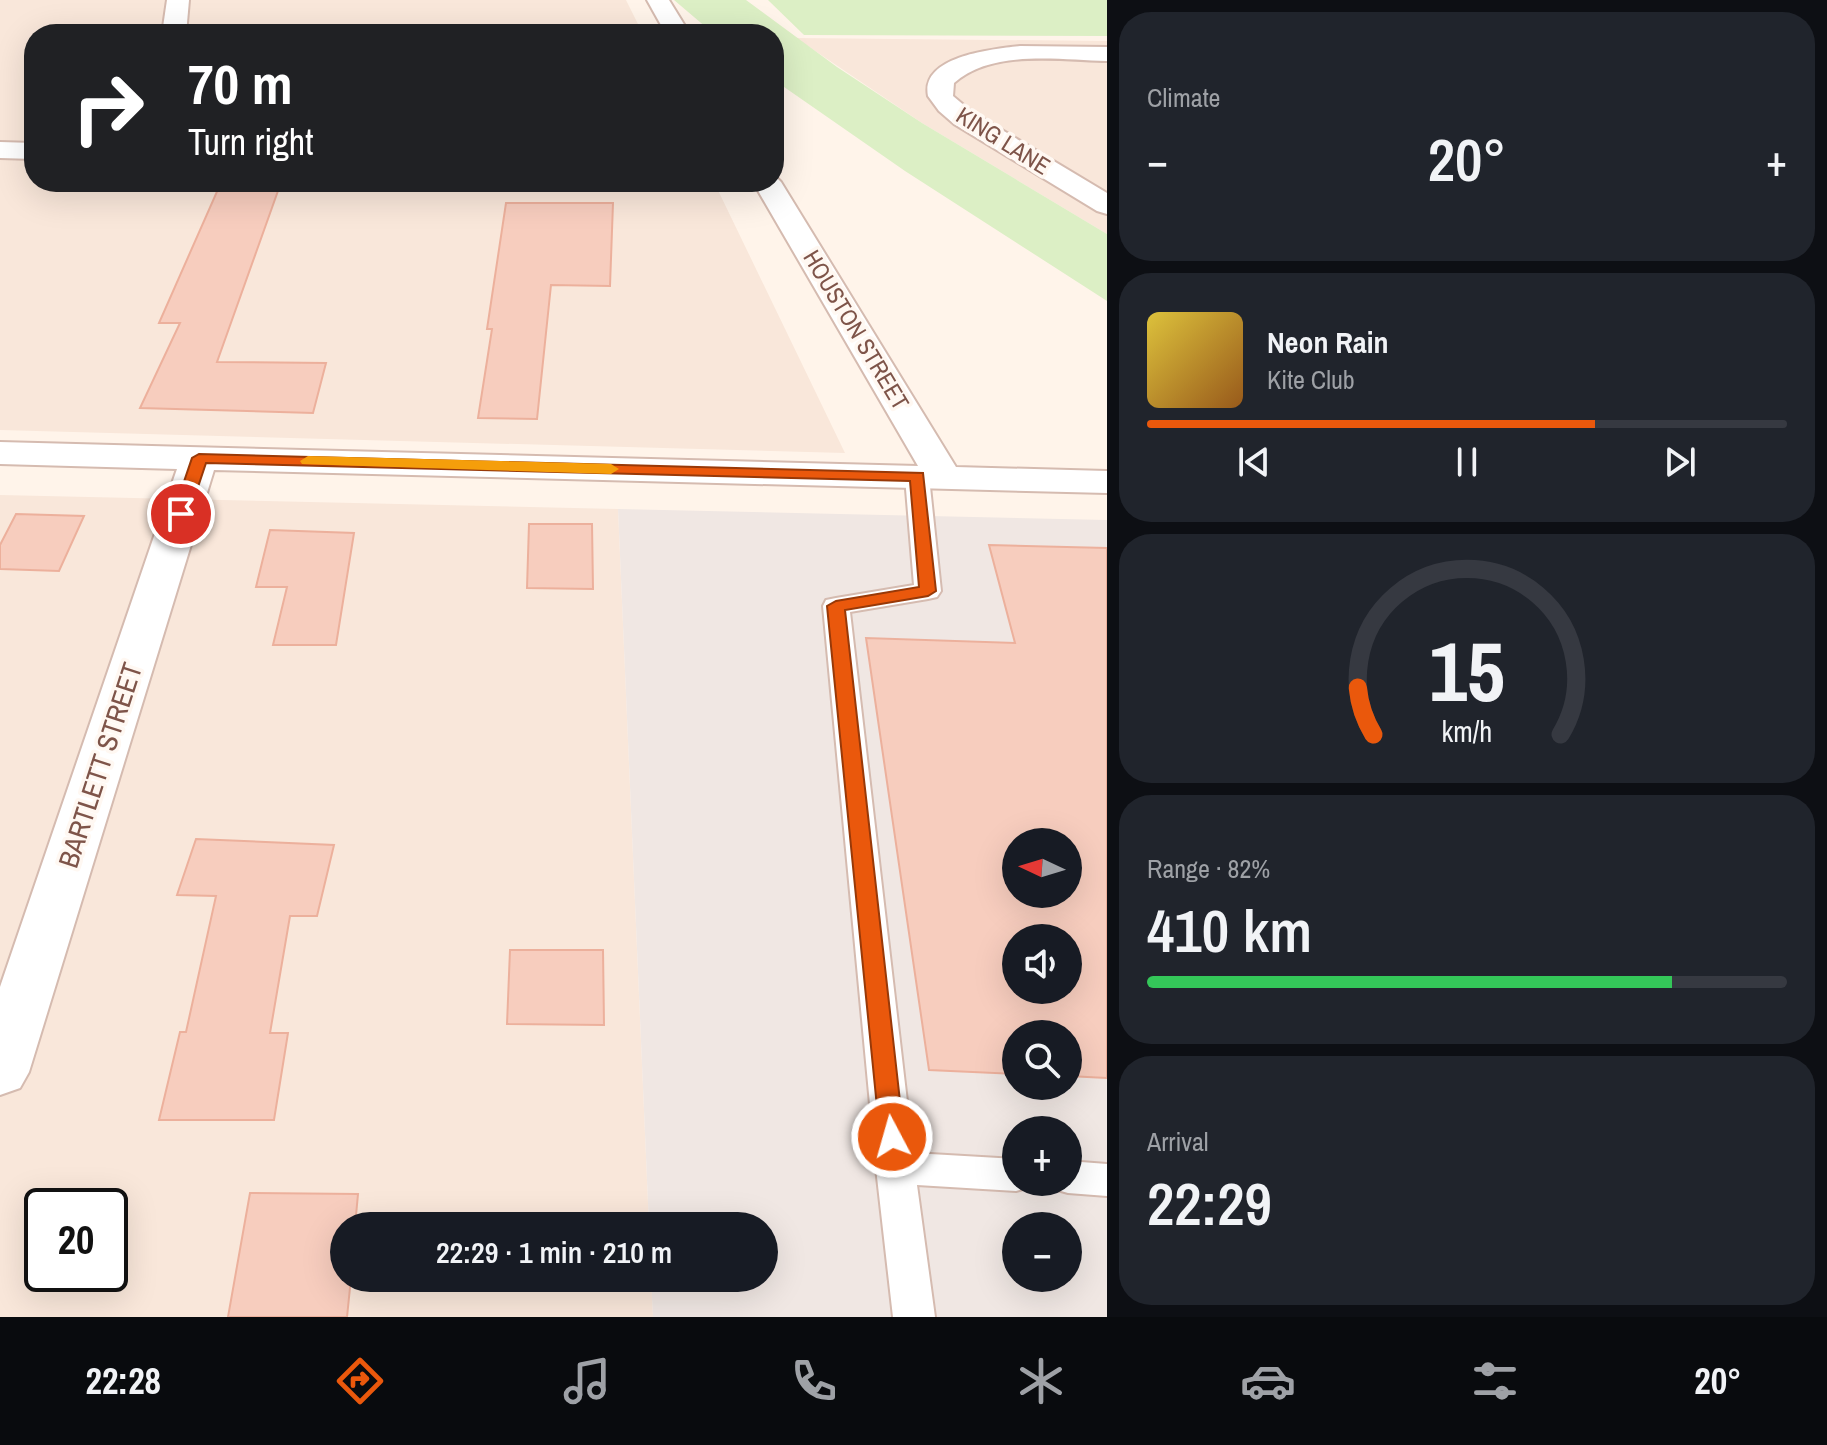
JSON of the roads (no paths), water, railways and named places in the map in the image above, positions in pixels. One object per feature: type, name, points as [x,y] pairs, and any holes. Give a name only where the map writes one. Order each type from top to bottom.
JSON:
[{"type":"street","points":[[175,24],[178,0]]},
{"type":"street","points":[[658,0],[672,24]]},
{"type":"street","name":"KING LANE","points":[[1107,54],[1027,54],[982,59],[949,73],[939,86],[939,92],[944,102],[963,118],[1107,205]]},
{"type":"street","points":[[0,150],[24,151]]},
{"type":"street","name":"HOUSTON STREET","points":[[773,192],[931,477]]},
{"type":"street","points":[[0,453],[1107,482]]},
{"type":"street","name":"BARTLETT STREET","points":[[0,1072],[199,458]]},
{"type":"lane","points":[[914,1317],[895,1168],[836,606],[928,591],[931,477]]},
{"type":"lane","points":[[895,1168],[1002,1174]]},
{"type":"lane","points":[[1082,1178],[1107,1180]]}]
